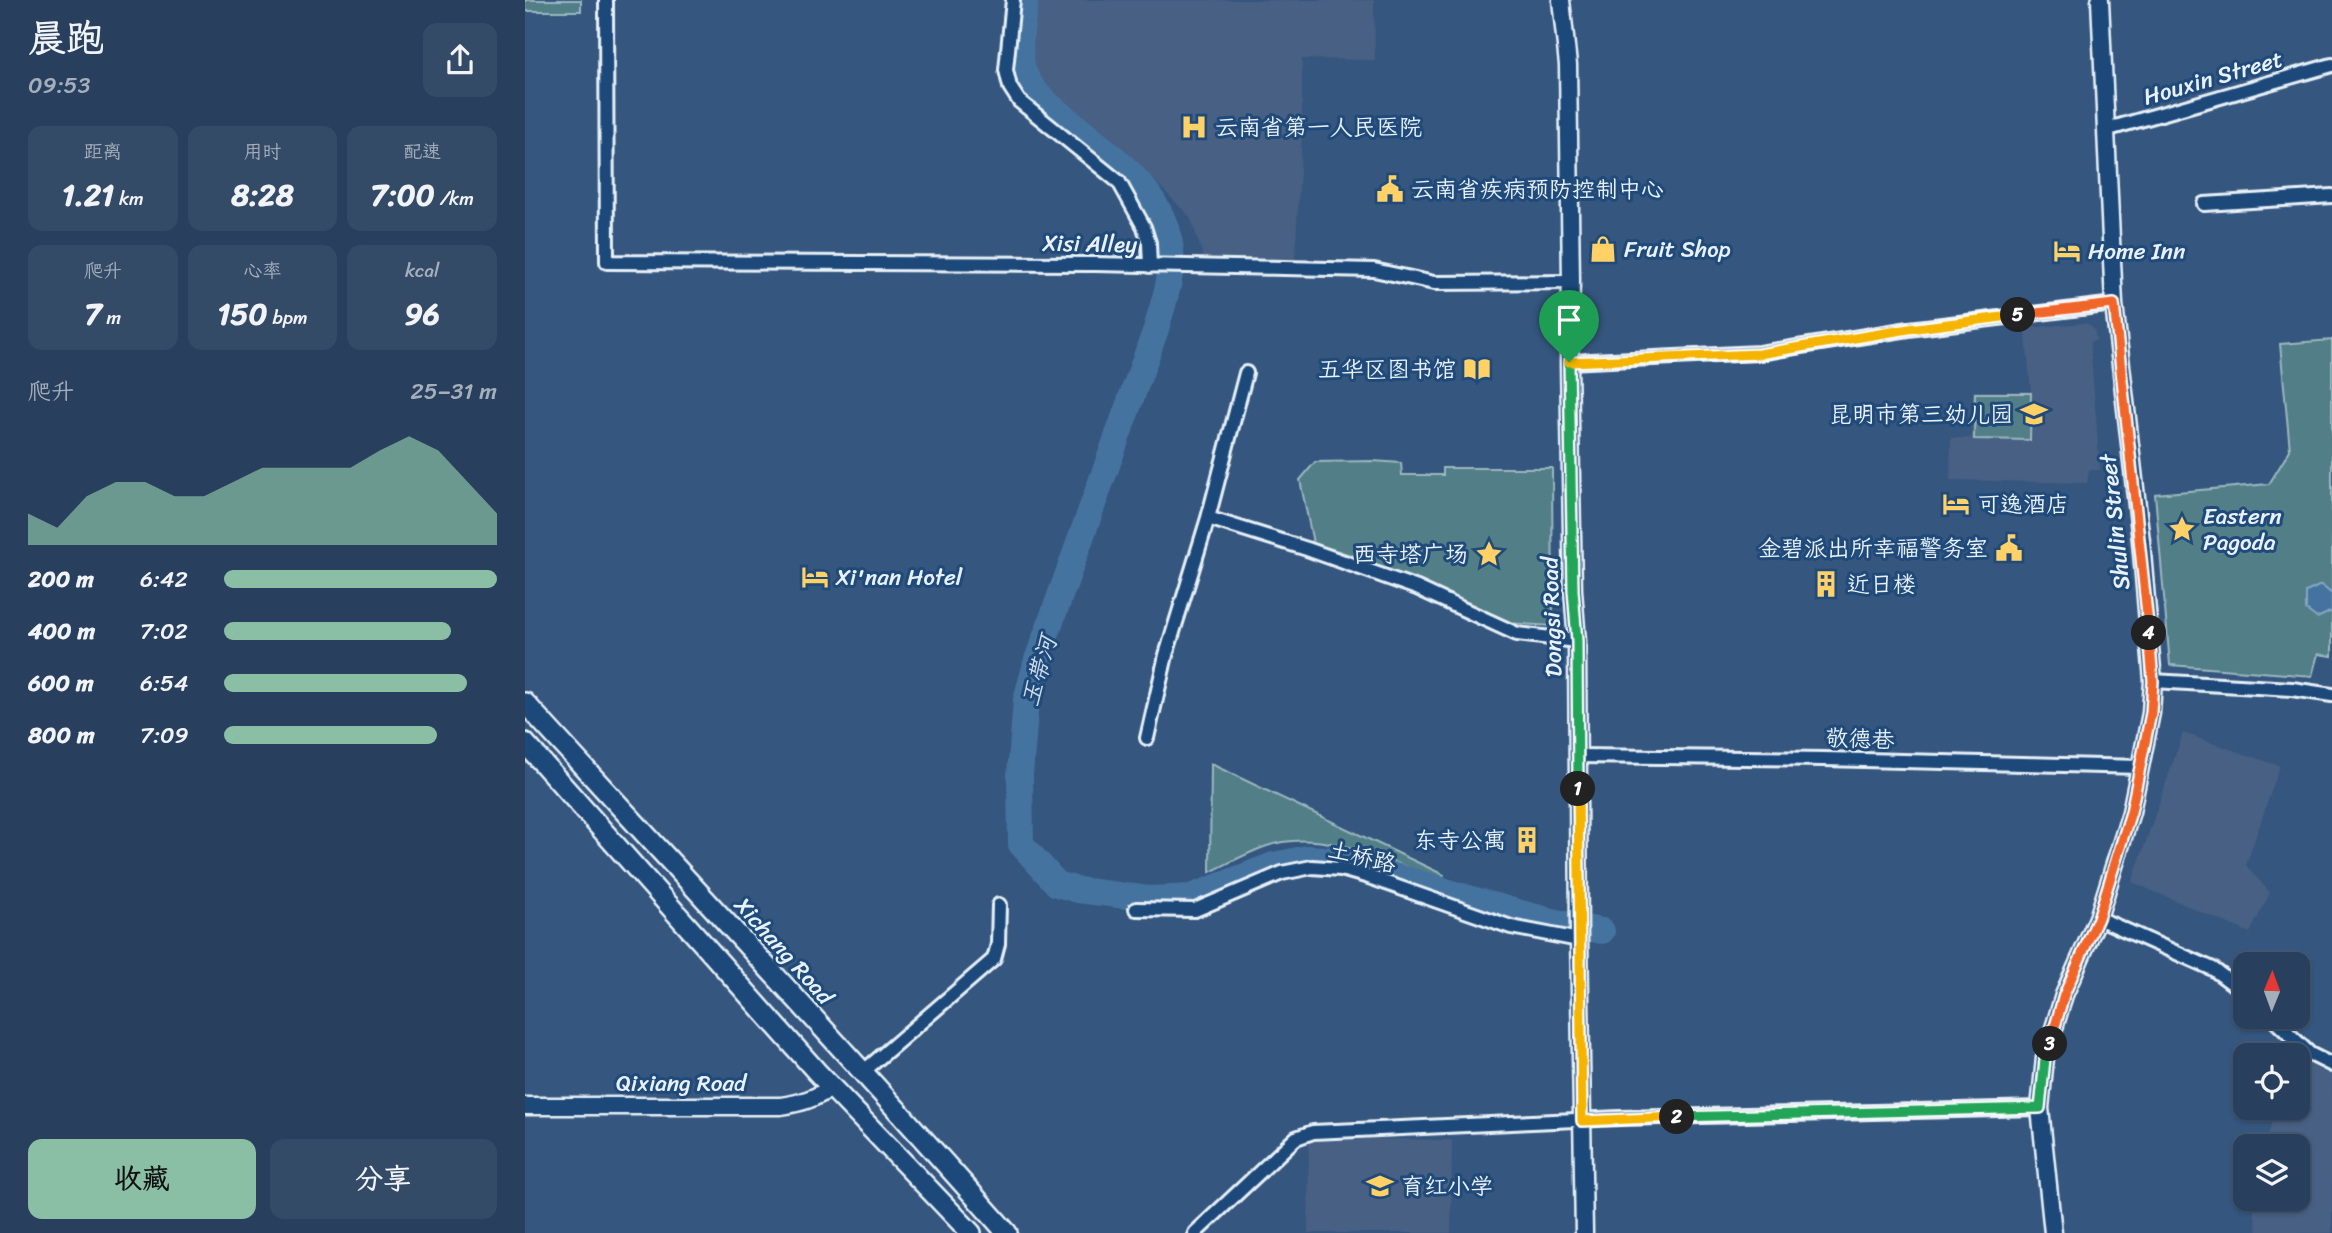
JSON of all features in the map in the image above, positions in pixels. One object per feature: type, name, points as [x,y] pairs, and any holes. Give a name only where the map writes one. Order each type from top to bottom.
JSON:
[{"type":"main road","name":"Xichang Road","points":[[525,702],[810,1017],[864,1071],[1007,1233]]},
{"type":"main road","points":[[525,743],[832,1087],[971,1233]]},
{"type":"street","name":"Xisi Alley","points":[[606,0],[607,262],[1374,270],[1434,283],[1571,282]]},
{"type":"street","points":[[1013,0],[1006,70],[1010,86],[1019,101],[1119,182],[1144,227],[1149,243],[1150,266]]},
{"type":"street","name":"Dongsi Road","points":[[1561,0],[1568,65],[1571,282],[1569,362],[1573,590],[1577,641],[1584,1233]]},
{"type":"street","name":"Shulin Street","points":[[2053,1233],[2040,1108],[2045,1059],[2064,995],[2098,918],[2131,812],[2151,713],[2153,681],[2142,551],[2114,304],[2100,0]]},
{"type":"street","name":"Houxin Street","points":[[2105,131],[2332,65]]},
{"type":"street","points":[[2204,204],[2332,196]]},
{"type":"street","points":[[1569,362],[1759,354],[1909,329],[2114,304]]},
{"type":"street","points":[[1147,738],[1166,655],[1208,518],[1246,373]]},
{"type":"street","points":[[1208,518],[1417,588],[1517,634],[1577,641]]},
{"type":"street","points":[[2153,681],[2292,689],[2332,695]]},
{"type":"street","name":"敬德巷","points":[[1577,756],[2141,767]]},
{"type":"street","name":"土桥路","points":[[1136,909],[1195,910],[1282,873],[1321,867],[1370,877],[1511,927],[1579,938]]},
{"type":"street","points":[[864,1071],[994,959],[998,944],[999,905]]},
{"type":"street","points":[[2098,918],[2213,969],[2233,984]]},
{"type":"street","points":[[2284,1029],[2310,1054],[2332,1065]]},
{"type":"street","name":"Qixiang Road","points":[[525,1106],[781,1106],[818,1097],[832,1087]]},
{"type":"street","points":[[1195,1233],[1296,1139],[1313,1132],[1582,1121],[2040,1108]]},
{"type":"shaded area","name":"云南省第一人民医院","points":[[1040,0],[1374,0],[1375,60],[1302,59],[1302,135],[1295,259],[1204,259],[1190,217],[1131,157],[1076,118],[1047,92],[1038,80],[1033,67],[1032,24]]},
{"type":"shaded area","name":"昆明市第三幼儿园","points":[[2084,323],[2090,325],[2095,332],[2096,341],[2090,342],[2100,470],[2089,470],[2087,483],[1950,480],[1951,438],[1971,438],[1973,391],[2031,391],[2025,328]]},
{"type":"shaded area","points":[[2321,585],[2332,594],[2332,611],[2317,618],[2306,610],[2306,592]]},
{"type":"shaded area","points":[[2183,733],[2280,766],[2246,865],[2270,893],[2250,933],[2132,882]]},
{"type":"shaded area","points":[[2310,1065],[2332,1074],[2332,1233],[2258,1233],[2254,1211],[2310,1211],[2310,1134],[2268,1134],[2274,1120],[2310,1120]]},
{"type":"shaded area","name":"育红小学","points":[[1309,1138],[1452,1140],[1451,1233],[1308,1233]]},
{"type":"green space","points":[[525,0],[581,0],[581,11],[525,11]]},
{"type":"green space","points":[[2332,340],[2332,656],[2318,654],[2312,676],[2170,665],[2155,494],[2269,484],[2290,450],[2280,344]]},
{"type":"green space","points":[[1975,393],[2031,393],[2030,440],[1974,439]]},
{"type":"green space","points":[[1315,462],[1401,463],[1402,475],[1443,475],[1443,468],[1552,468],[1553,626],[1506,623],[1357,557],[1313,543],[1300,480]]},
{"type":"green space","points":[[1211,764],[1444,875],[1441,880],[1354,848],[1309,841],[1264,847],[1210,872]]},
{"type":"waterway","name":"玉带河","points":[[1026,0],[1020,52],[1023,69],[1030,84],[1045,101],[1115,159],[1146,191],[1158,209],[1166,229],[1171,261],[1167,290],[1156,329],[1037,660],[1026,700],[1020,775],[1021,844],[1057,884],[1078,890],[1150,899],[1191,897],[1274,865],[1308,858],[1337,860],[1535,917],[1602,931]]},
{"type":"place","name":"云南省第一人民医院","points":[[1194,127]]},
{"type":"place","name":"云南省疾病预防控制中心","points":[[1390,189]]},
{"type":"place","name":"Fruit Shop","points":[[1603,249]]},
{"type":"place","name":"Home Inn","points":[[2067,251]]},
{"type":"place","name":"五华区图书馆","points":[[1477,369]]},
{"type":"place","name":"昆明市第三幼儿园","points":[[2034,414]]},
{"type":"place","name":"可逸酒店","points":[[1956,504]]},
{"type":"place","name":"Eastern Pagoda","points":[[2182,529]]},
{"type":"place","name":"金碧派出所幸福警务室","points":[[2009,548]]},
{"type":"place","name":"西寺塔广场","points":[[1489,554]]},
{"type":"place","name":"Xi'nan Hotel","points":[[815,577]]},
{"type":"place","name":"近日楼","points":[[1826,584]]},
{"type":"place","name":"东寺公寓","points":[[1527,840]]},
{"type":"place","name":"育红小学","points":[[1380,1186]]},
{"type":"route","points":[[2114,304],[2143,562],[2153,681],[2151,713],[2131,812],[2098,918],[2064,995],[2045,1059],[2040,1108],[1582,1121],[1577,641],[1573,590],[1569,362],[1759,354],[1909,329],[2114,304]]}]
